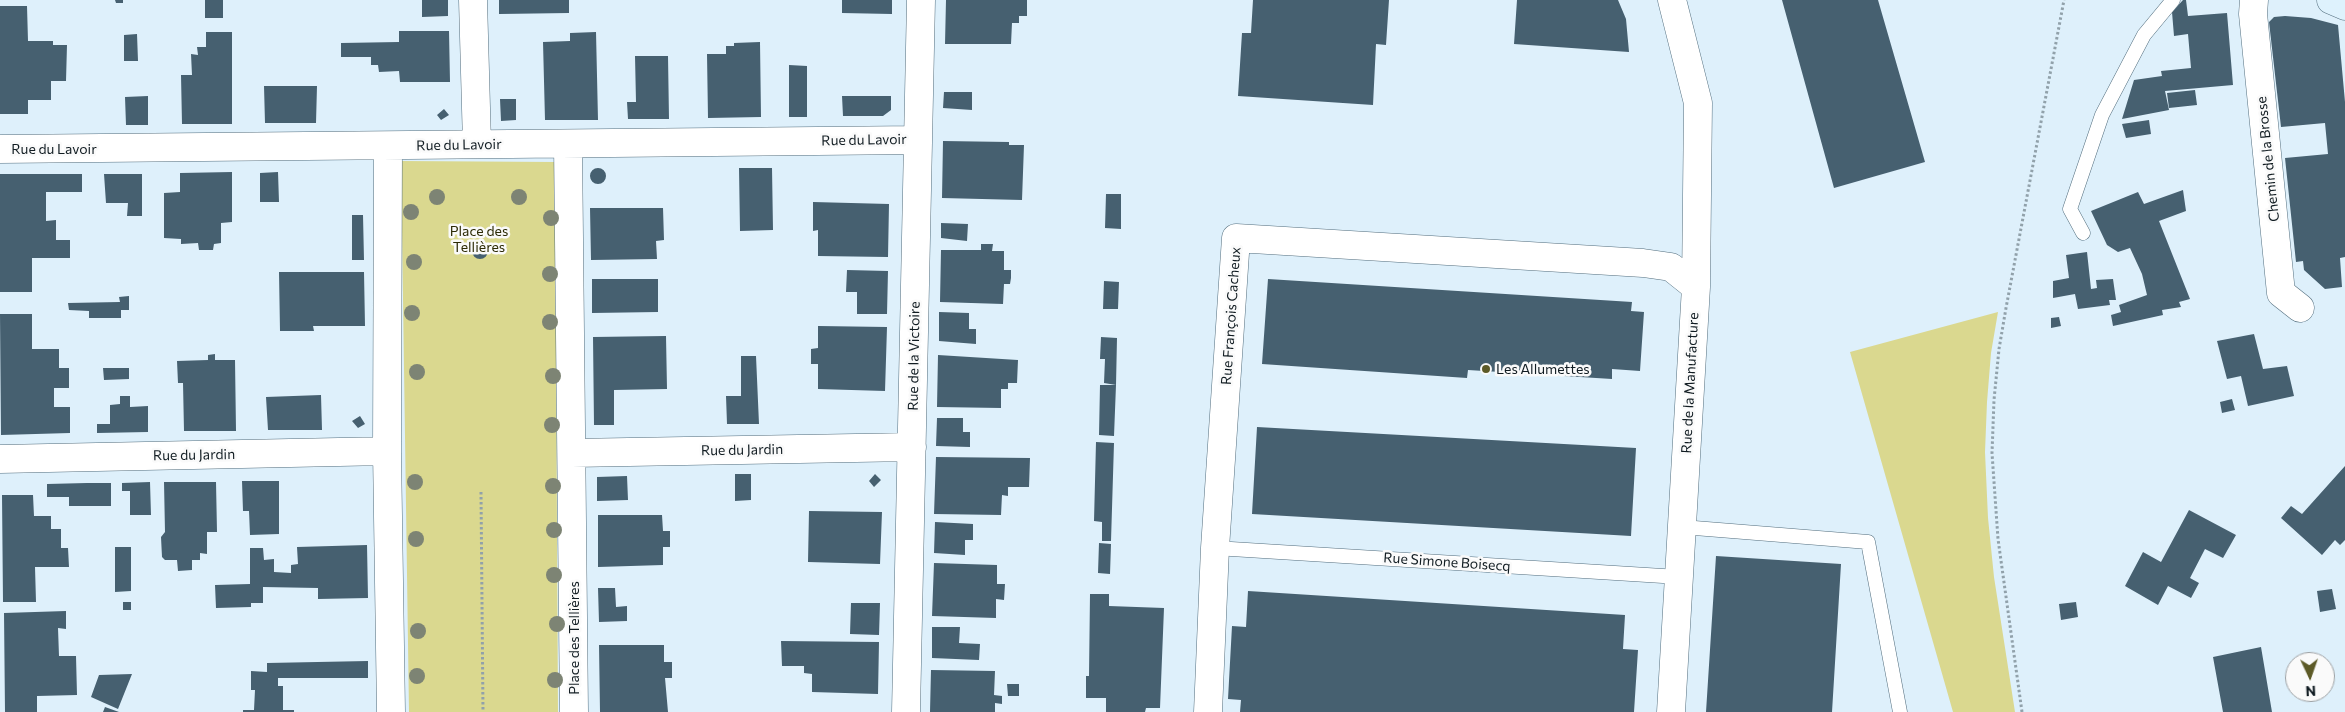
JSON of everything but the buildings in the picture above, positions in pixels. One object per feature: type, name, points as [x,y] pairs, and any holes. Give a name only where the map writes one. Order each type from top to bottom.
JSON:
[{"type":"street","points":[[473,0],[477,144]]},
{"type":"street","name":"Rue de la Victoire","points":[[906,712],[921,0]]},
{"type":"street","name":"Rue de la Manufacture","points":[[1671,712],[1696,287],[1698,103],[1672,0]]},
{"type":"street","name":"Chemin de la Brosse","points":[[2254,0],[2253,14],[2281,293],[2300,308]]},
{"type":"street","points":[[2330,0],[2345,6]]},
{"type":"street","name":"Rue du Lavoir","points":[[0,149],[918,140]]},
{"type":"street","name":"Place des Tellières","points":[[568,144],[574,712]]},
{"type":"street","points":[[388,146],[387,451],[391,712]]},
{"type":"street","name":"Rue François Cacheux","points":[[1208,712],[1215,548],[1236,238],[1643,263],[1671,268],[1696,287]]},
{"type":"street","name":"Rue du Jardin","points":[[572,453],[912,448]]},
{"type":"street","name":"Rue du Jardin","points":[[0,459],[387,451]]},
{"type":"lane","points":[[2083,233],[2070,209],[2102,114],[2144,35],[2173,0]]},
{"type":"lane","points":[[1682,527],[1868,542],[1900,712]]},
{"type":"lane","name":"Rue Simone Boisecq","points":[[1215,548],[1679,577]]},
{"type":"path","points":[[2022,712],[1998,539],[1992,453],[1994,400],[1999,349],[2006,308],[2064,0]]},
{"type":"path","points":[[481,492],[483,712]]},
{"type":"green space","name":"Place des Tellières","points":[[401,161],[555,162],[558,712],[409,712]]},
{"type":"green space","points":[[1998,312],[1991,353],[1985,452],[1988,518],[1994,577],[2015,712],[1953,712],[1850,352]]},
{"type":"place","name":"Les Allumettes","points":[[1486,369]]}]
